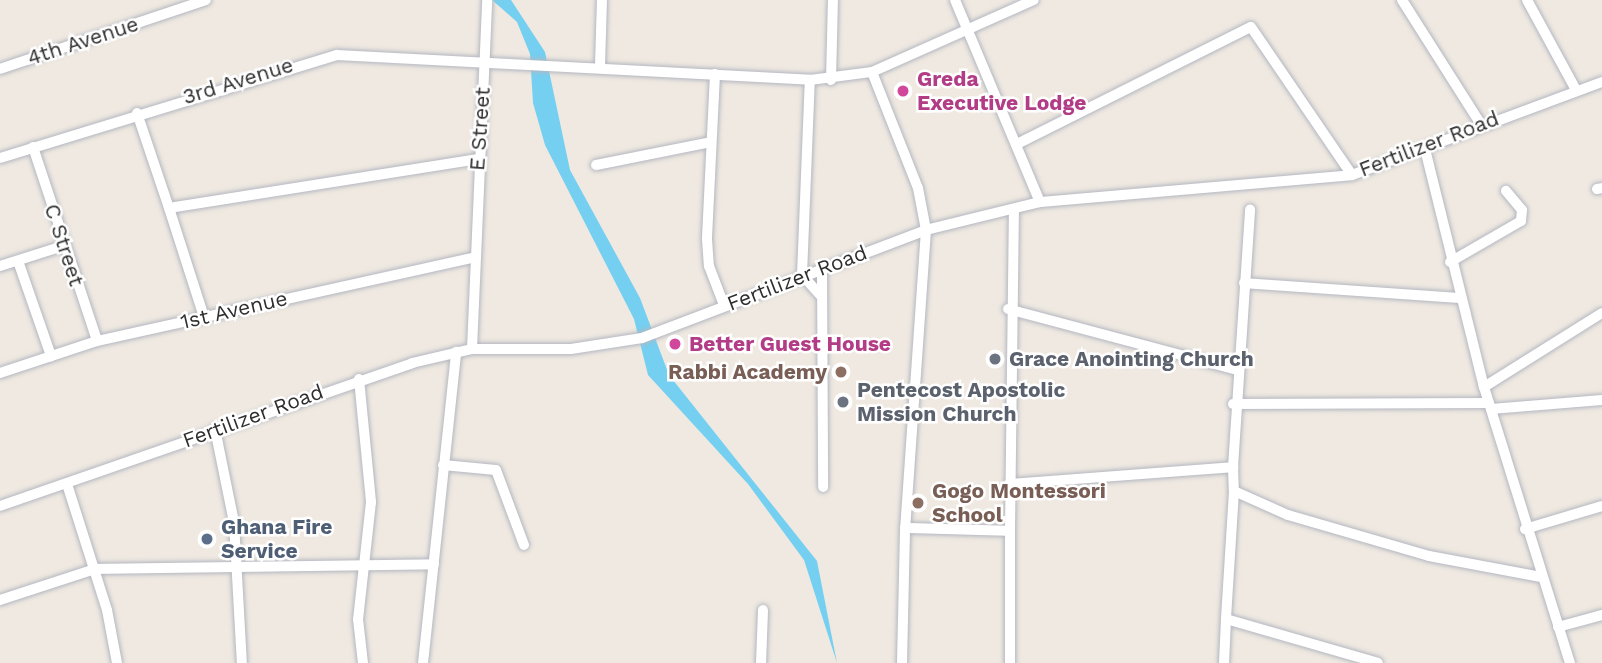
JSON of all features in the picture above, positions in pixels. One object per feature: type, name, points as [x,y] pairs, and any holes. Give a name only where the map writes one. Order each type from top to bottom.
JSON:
[{"type":"street","name":"4th Avenue","points":[[0,69],[206,0]]},
{"type":"street","name":"E Street","points":[[472,349],[472,258],[487,0]]},
{"type":"street","points":[[600,66],[602,0]]},
{"type":"street","points":[[831,80],[832,0]]},
{"type":"street","points":[[955,0],[1019,143],[1040,202]]},
{"type":"street","name":"3rd Avenue","points":[[0,158],[136,113],[337,55],[485,59],[831,80],[872,72],[971,33],[1034,0]]},
{"type":"street","points":[[1402,0],[1480,123]]},
{"type":"street","points":[[1527,0],[1576,90]]},
{"type":"street","points":[[1019,143],[1251,27],[1352,175]]},
{"type":"street","points":[[872,72],[918,188],[926,230],[905,528],[902,663]]},
{"type":"street","points":[[715,74],[709,266],[724,305]]},
{"type":"street","points":[[810,80],[802,275],[821,296]]},
{"type":"street","name":"Fertilizer Road","points":[[0,506],[359,379],[456,352],[472,349],[571,349],[642,338],[926,230],[1040,202],[1352,175],[1425,149],[1480,123],[1602,82]]},
{"type":"street","points":[[136,113],[204,317]]},
{"type":"street","points":[[596,165],[711,142]]},
{"type":"street","name":"C Street","points":[[33,147],[63,246],[97,341]]},
{"type":"street","points":[[1425,149],[1450,262],[1484,387],[1525,528],[1570,663]]},
{"type":"street","points":[[169,208],[478,159]]},
{"type":"street","points":[[1450,262],[1521,221],[1522,210],[1506,191]]},
{"type":"street","points":[[1010,663],[1008,309],[1014,209]]},
{"type":"street","points":[[1224,663],[1234,491],[1233,404],[1250,211]]},
{"type":"street","points":[[0,267],[63,246]]},
{"type":"street","name":"1st Avenue","points":[[0,373],[97,341],[472,258]]},
{"type":"street","points":[[18,261],[51,356]]},
{"type":"street","points":[[822,268],[823,487]]},
{"type":"street","points":[[1244,283],[1461,298]]},
{"type":"street","points":[[1008,309],[1237,370]]},
{"type":"street","points":[[1484,387],[1602,313]]},
{"type":"street","points":[[424,663],[456,352]]},
{"type":"street","points":[[359,379],[371,502],[362,565],[363,663]]},
{"type":"street","points":[[1233,404],[1490,406],[1602,400]]},
{"type":"street","points":[[215,429],[239,570],[242,663]]},
{"type":"street","points":[[443,465],[488,467],[502,476],[524,545]]},
{"type":"street","points":[[1009,484],[1233,467]]},
{"type":"street","points":[[67,484],[94,569],[117,663]]},
{"type":"street","points":[[1234,491],[1359,537],[1541,577]]},
{"type":"street","points":[[1525,528],[1602,506]]},
{"type":"street","points":[[905,528],[1010,531]]},
{"type":"street","points":[[0,600],[94,569],[239,570],[434,564]]},
{"type":"street","points":[[761,663],[764,611]]},
{"type":"street","points":[[1558,627],[1602,615]]},
{"type":"street","points":[[1226,619],[1378,663]]},
{"type":"water","points":[[492,0],[511,0],[545,52],[570,170],[640,298],[669,375],[817,561],[837,663],[804,560],[748,484],[648,375],[634,319],[545,145],[533,103],[530,54],[517,22]]},
{"type":"place","name":"Greda Executive Lodge","points":[[903,91]]},
{"type":"place","name":"Better Guest House","points":[[675,344]]},
{"type":"place","name":"Grace Anointing Church","points":[[995,359]]},
{"type":"place","name":"Rabbi Academy","points":[[841,372]]},
{"type":"place","name":"Pentecost Apostolic Mission Church","points":[[843,402]]},
{"type":"place","name":"Gogo Montessori School","points":[[918,503]]},
{"type":"place","name":"Ghana Fire Service","points":[[207,539]]}]
